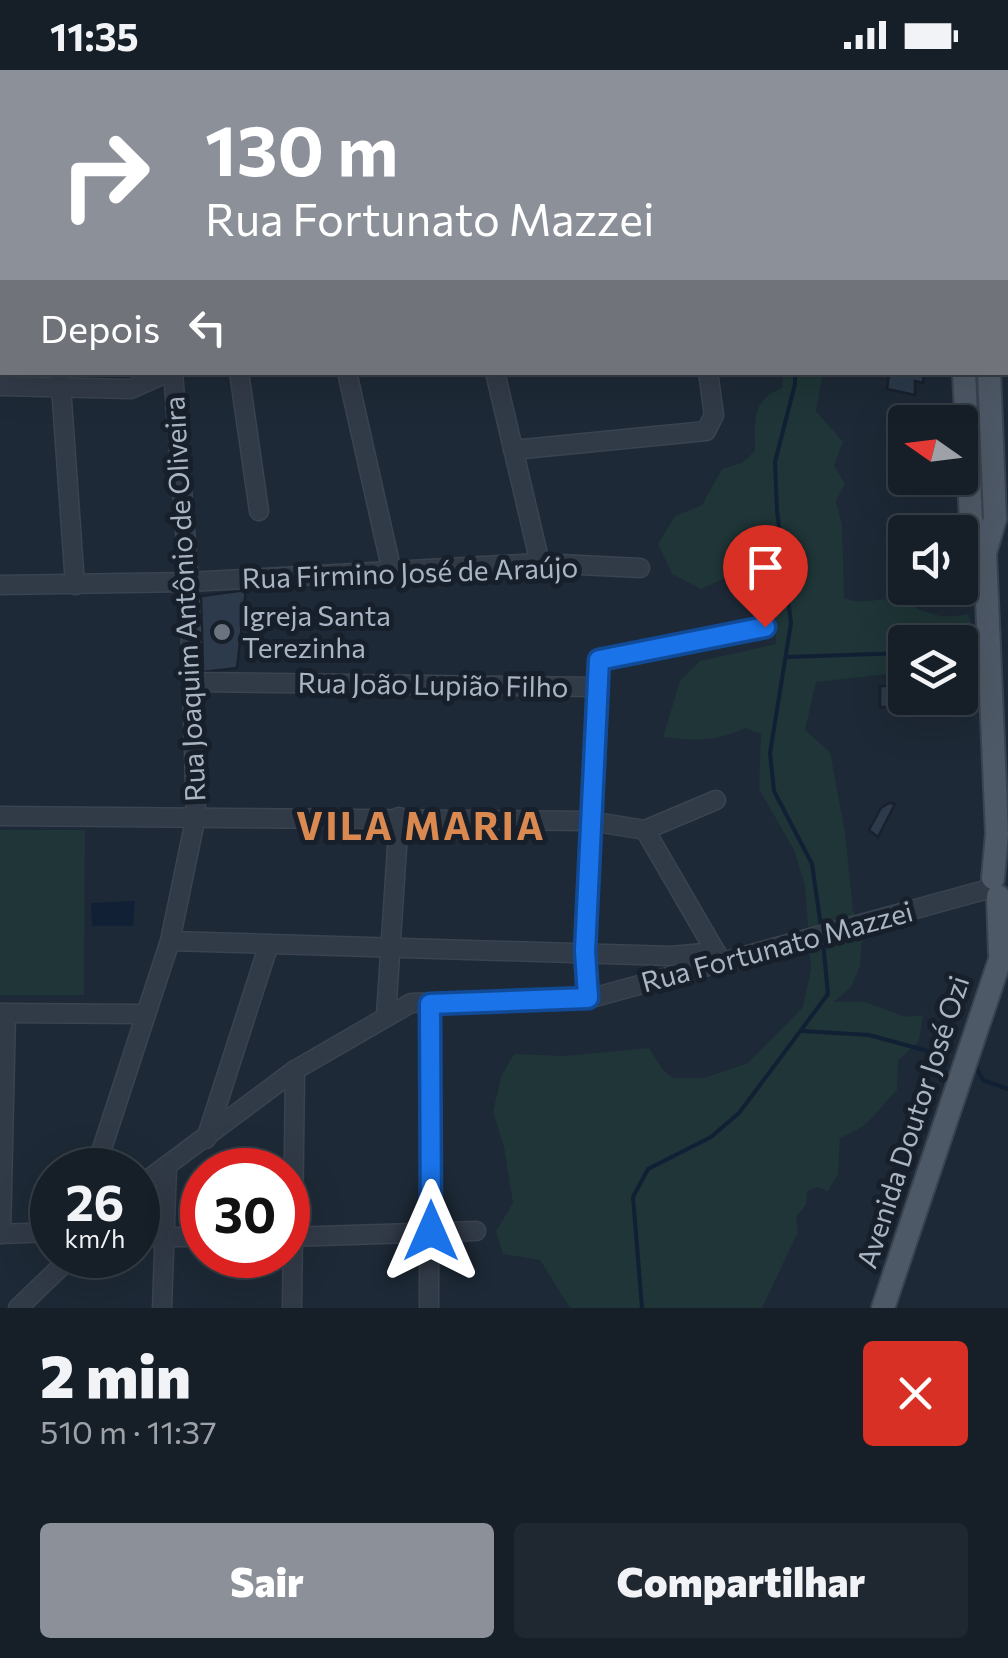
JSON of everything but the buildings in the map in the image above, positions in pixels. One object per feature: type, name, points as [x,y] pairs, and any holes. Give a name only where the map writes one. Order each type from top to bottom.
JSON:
[{"type":"main road","points":[[964,375],[971,520],[985,553]]},
{"type":"main road","points":[[989,375],[995,519],[985,553],[1004,946]]},
{"type":"main road","name":"Avenida Doutor José Ozi","points":[[883,1308],[1004,946]]},
{"type":"street","points":[[0,386],[60,379],[131,388],[164,375]]},
{"type":"street","name":"Rua Joaquim Antônio de Oliveira","points":[[102,1148],[170,940],[196,816],[190,582],[171,375]]},
{"type":"street","points":[[240,375],[260,511]]},
{"type":"street","points":[[348,375],[392,572]]},
{"type":"street","points":[[496,375],[540,563]]},
{"type":"street","points":[[513,450],[706,431],[714,415],[708,375]]},
{"type":"street","points":[[60,379],[75,585]]},
{"type":"street","name":"Rua Firmino José de Araújo","points":[[0,585],[190,582],[540,563],[640,568]]},
{"type":"street","name":"Rua João Lupião Filho","points":[[192,682],[599,687],[599,660],[765,627]]},
{"type":"street","points":[[588,998],[585,951],[599,687]]},
{"type":"street","points":[[0,816],[590,820],[646,830],[716,800]]},
{"type":"street","points":[[386,1016],[399,817]]},
{"type":"street","points":[[646,830],[718,957]]},
{"type":"street","name":"Rua Fortunato Mazzei","points":[[160,1172],[295,1070],[411,1003],[588,998],[718,957],[805,938],[1001,883]]},
{"type":"street","points":[[170,940],[718,957]]},
{"type":"street","points":[[206,1139],[269,944]]},
{"type":"street","points":[[429,1308],[430,1004]]},
{"type":"street","points":[[30,1233],[0,1234],[3,1013],[146,1014]]},
{"type":"street","points":[[293,1148],[295,1070]]},
{"type":"street","points":[[162,1308],[167,1167]]},
{"type":"street","points":[[160,1198],[165,1202]]},
{"type":"street","points":[[310,1236],[476,1231]]},
{"type":"street","points":[[162,1237],[180,1237]]},
{"type":"street","points":[[18,1308],[45,1278]]},
{"type":"street","points":[[291,1278],[292,1308]]},
{"type":"green space","points":[[783,375],[823,375],[816,411],[843,442],[834,465],[845,484],[836,501],[842,524],[844,598],[888,599],[888,605],[910,605],[938,615],[968,614],[971,625],[888,625],[888,674],[816,682],[805,730],[830,752],[845,832],[853,910],[862,938],[860,966],[851,987],[834,1002],[865,1002],[906,1017],[923,1015],[919,1041],[898,1061],[897,1090],[866,1123],[840,1138],[838,1174],[828,1191],[817,1187],[807,1191],[806,1205],[796,1217],[798,1232],[762,1308],[570,1308],[540,1260],[503,1254],[496,1231],[513,1203],[504,1147],[493,1112],[501,1077],[514,1054],[564,1056],[649,1048],[673,1078],[704,1078],[748,1063],[803,1007],[811,969],[805,885],[794,850],[759,789],[761,734],[745,728],[705,739],[663,737],[680,681],[700,661],[776,644],[776,590],[763,561],[701,589],[672,574],[658,544],[675,516],[702,505],[722,469],[742,463],[755,451],[756,413],[772,393],[782,388]]},
{"type":"green space","points":[[0,830],[85,830],[84,995],[0,995]]},
{"type":"water","points":[[135,901],[133,926],[92,926],[91,903]]},
{"type":"waterway","points":[[795,375],[775,462],[791,623],[770,753],[774,791],[812,864],[821,927]]},
{"type":"waterway","points":[[787,657],[888,654]]},
{"type":"waterway","points":[[642,1308],[633,1197],[648,1169],[711,1137],[739,1113],[828,994],[823,942]]},
{"type":"waterway","points":[[803,1031],[869,1035],[935,1053]]},
{"type":"waterway","points":[[974,1064],[983,1080],[1008,1089]]},
{"type":"place","name":"Igreja Santa Terezinha","points":[[222,632]]},
{"type":"district","name":"VILA MARIA","points":[[421,827]]},
{"type":"route","points":[[431,1231],[430,1004],[588,998],[585,951],[599,660],[765,627]]}]
